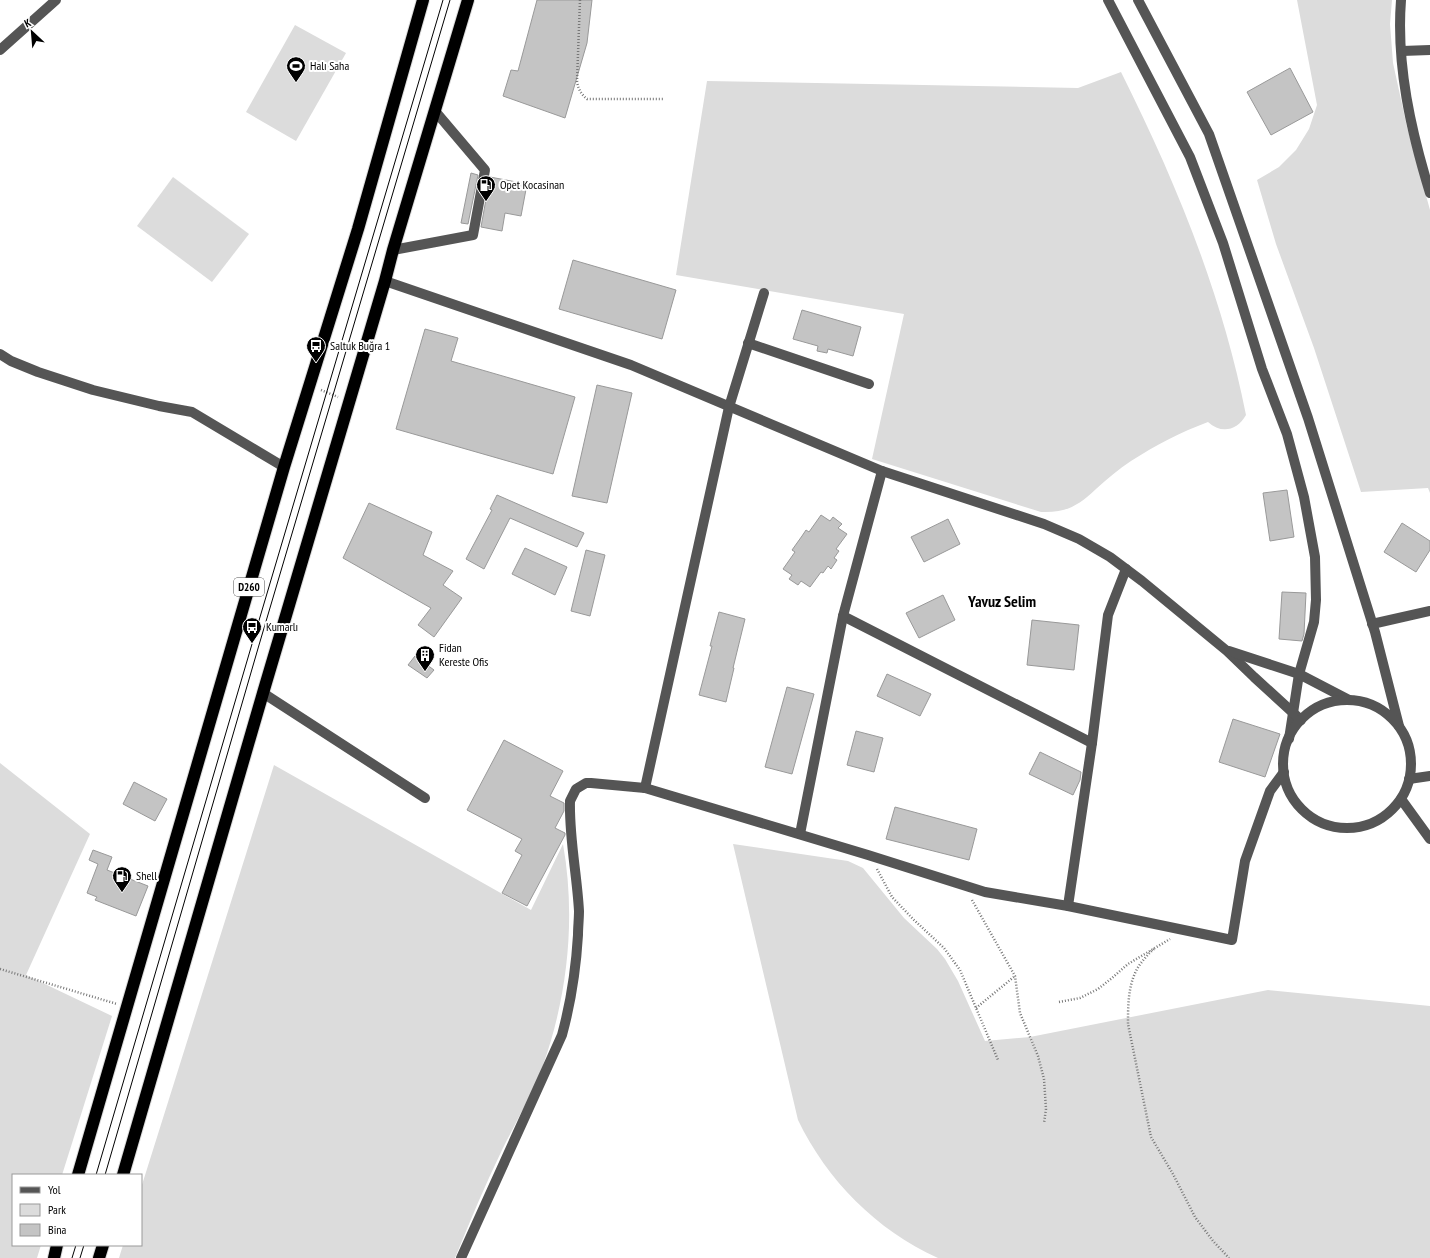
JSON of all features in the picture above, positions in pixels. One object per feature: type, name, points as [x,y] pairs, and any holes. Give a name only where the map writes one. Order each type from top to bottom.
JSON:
[{"type":"highway","name":"D260","points":[[78,1174],[284,467],[358,229],[423,0]]},
{"type":"highway","points":[[123,1174],[348,402],[468,0]]},
{"type":"highway","points":[[54,1258],[58,1246]]},
{"type":"highway","points":[[99,1258],[103,1246]]},
{"type":"street","points":[[0,50],[56,0]]},
{"type":"street","points":[[1108,0],[1190,157],[1222,244],[1262,369],[1278,408],[1296,467],[1313,542],[1317,579],[1314,622],[1299,674],[1289,739],[1283,760],[1286,782],[1290,793],[1303,810],[1312,818],[1332,826],[1354,828],[1376,821],[1394,808],[1401,799],[1409,779],[1411,768],[1408,746],[1399,726],[1372,624],[1308,418],[1210,134],[1138,0]]},
{"type":"street","points":[[1401,0],[1400,26],[1407,103],[1413,134],[1430,193]]},
{"type":"street","points":[[1402,51],[1430,50]]},
{"type":"street","points":[[393,250],[473,235],[485,170],[435,111]]},
{"type":"street","points":[[385,281],[631,365],[882,471],[1044,524],[1079,539],[1105,554],[1126,569],[1227,651],[1254,678],[1301,720]]},
{"type":"street","points":[[645,788],[729,407],[764,293]]},
{"type":"street","points":[[748,343],[869,384]]},
{"type":"street","points":[[0,354],[11,361],[38,372],[93,390],[159,406],[192,412],[284,467]]},
{"type":"street","points":[[800,834],[844,616],[882,471]]},
{"type":"street","points":[[1068,906],[1092,743],[1108,615],[1126,569]]},
{"type":"street","points":[[1372,624],[1430,611]]},
{"type":"street","points":[[844,616],[1092,743]]},
{"type":"street","points":[[1227,651],[1299,674],[1351,701]]},
{"type":"street","points":[[263,693],[425,798]]},
{"type":"street","points":[[1289,739],[1301,720],[1314,710],[1329,703],[1351,701],[1362,702],[1378,708],[1399,726]]},
{"type":"street","points":[[461,1258],[562,1035],[568,1012],[576,961],[579,913],[570,801],[572,795],[580,786],[591,783],[645,788],[868,854],[985,892],[1068,906],[1232,940],[1245,861],[1270,791],[1284,772]]},
{"type":"street","points":[[1409,779],[1430,776]]},
{"type":"street","points":[[1401,799],[1430,838]]},
{"type":"path","points":[[580,0],[577,81],[583,96],[587,98],[663,99]]},
{"type":"path","points":[[310,385],[348,402]]},
{"type":"path","points":[[868,854],[892,897],[913,919],[940,943],[952,958],[966,982],[998,1060]]},
{"type":"path","points":[[964,885],[1015,976],[1020,1013],[1038,1056],[1044,1079],[1046,1108],[1044,1123]]},
{"type":"path","points":[[1059,1002],[1080,998],[1098,989],[1106,984],[1128,964],[1185,930]]},
{"type":"path","points":[[1154,949],[1140,964],[1135,974],[1129,996],[1128,1010],[1128,1024],[1148,1128],[1155,1146],[1173,1174],[1195,1217],[1213,1241],[1229,1258]]},
{"type":"path","points":[[0,969],[127,1007]]},
{"type":"path","points":[[976,1008],[1015,976]]},
{"type":"green space","points":[[1297,0],[1392,0],[1390,24],[1393,63],[1407,127],[1430,210],[1430,493],[1428,488],[1361,492],[1314,348],[1276,244],[1257,180],[1279,167],[1296,150],[1309,129],[1317,105]]},
{"type":"green space","name":"Halı Saha","points":[[295,25],[346,53],[296,141],[246,112]]},
{"type":"green space","points":[[1121,72],[1160,155],[1195,239],[1224,326],[1246,415],[1238,425],[1228,429],[1218,428],[1208,422],[1159,444],[1127,464],[1083,500],[1065,510],[1041,512],[872,459],[904,314],[676,275],[707,81],[1078,88]]},
{"type":"green space","points":[[173,177],[249,234],[212,282],[137,226]]},
{"type":"green space","points":[[0,763],[90,834],[26,975],[112,1016],[62,1174],[12,1174],[12,1246],[41,1246],[37,1258],[0,1258]]},
{"type":"green space","points":[[274,765],[531,910],[563,844],[569,899],[569,928],[564,984],[552,1038],[539,1076],[490,1176],[455,1258],[119,1258],[123,1246],[142,1246],[142,1185]]},
{"type":"green space","points":[[733,844],[848,861],[863,868],[904,918],[937,949],[945,959],[958,981],[985,1041],[1030,1037],[1268,990],[1430,1006],[1430,1258],[938,1258],[915,1246],[874,1218],[839,1183],[823,1163],[798,1120]]},
{"type":"building","points":[[537,0],[592,0],[587,43],[565,118],[503,96],[511,70],[518,71]]},
{"type":"building","points":[[1290,68],[1313,112],[1271,135],[1247,92]]},
{"type":"building","points":[[471,173],[478,175],[468,224],[461,223]]},
{"type":"building","points":[[490,177],[527,184],[521,216],[505,213],[502,231],[481,227]]},
{"type":"building","points":[[573,260],[676,290],[662,339],[559,309]]},
{"type":"building","points":[[802,310],[861,327],[853,356],[828,349],[827,353],[817,351],[818,346],[793,339]]},
{"type":"building","points":[[425,329],[458,338],[451,361],[575,397],[553,474],[396,429]]},
{"type":"building","points":[[597,385],[632,393],[607,503],[572,496]]},
{"type":"building","points":[[1287,490],[1294,537],[1270,541],[1263,493]]},
{"type":"building","points":[[497,495],[584,533],[577,547],[510,518],[484,569],[466,559],[492,510],[490,509]]},
{"type":"building","points":[[369,503],[432,532],[423,555],[453,571],[443,585],[462,598],[434,637],[418,625],[431,608],[343,558]]},
{"type":"building","points":[[821,515],[830,521],[833,517],[842,524],[838,528],[847,534],[836,549],[839,551],[834,558],[837,560],[831,569],[828,566],[823,573],[821,572],[810,587],[801,581],[798,585],[789,579],[792,575],[783,569],[795,552],[792,550],[806,530],[809,532]]},
{"type":"building","points":[[948,519],[960,544],[924,562],[911,537]]},
{"type":"building","points":[[1402,523],[1430,541],[1430,550],[1416,572],[1384,552]]},
{"type":"building","points":[[525,548],[567,567],[555,595],[512,574]]},
{"type":"building","points":[[586,550],[605,555],[590,616],[571,611]]},
{"type":"building","points":[[1282,592],[1306,593],[1304,634],[1302,641],[1279,639]]},
{"type":"building","points":[[943,595],[955,620],[919,638],[906,613]]},
{"type":"building","points":[[719,612],[745,619],[726,702],[699,695]]},
{"type":"building","points":[[1032,620],[1079,625],[1074,670],[1027,665]]},
{"type":"building","name":"Fidan Kereste Ofis","points":[[415,656],[434,670],[427,678],[408,665]]},
{"type":"building","points":[[887,674],[931,694],[920,716],[877,696]]},
{"type":"building","points":[[787,687],[814,694],[792,774],[765,767]]},
{"type":"building","points":[[1233,719],[1280,734],[1265,777],[1219,762]]},
{"type":"building","points":[[856,731],[883,738],[874,772],[847,765]]},
{"type":"building","points":[[504,740],[563,771],[550,796],[564,803],[564,811],[555,828],[565,833],[565,835],[527,906],[502,893],[522,855],[515,851],[522,839],[467,810]]},
{"type":"building","points":[[1040,752],[1081,772],[1080,780],[1073,795],[1029,774]]},
{"type":"building","points":[[134,782],[167,799],[155,821],[123,804]]},
{"type":"building","points":[[895,807],[977,829],[969,860],[886,839]]},
{"type":"building","points":[[93,850],[112,857],[107,870],[148,886],[136,916],[95,900],[97,897],[87,893],[98,864],[89,860]]},
{"type":"tram line","points":[[96,1174],[443,0]]},
{"type":"tram line","points":[[105,1174],[259,645],[450,0]]},
{"type":"tram line","points":[[72,1258],[76,1246]]},
{"type":"tram line","points":[[80,1258],[84,1246]]},
{"type":"place","name":"Halı Saha","points":[[296,83]]},
{"type":"place","name":"Opet Kocasinan","points":[[486,202]]},
{"type":"place","name":"Saltuk Buğra 1","points":[[316,363]]},
{"type":"place","name":"Kumarlı","points":[[252,644]]},
{"type":"place","name":"Fidan Kereste Ofis","points":[[425,672]]},
{"type":"place","name":"Shell","points":[[122,893]]},
{"type":"district","name":"Yavuz Selim","points":[[1002,601]]}]
